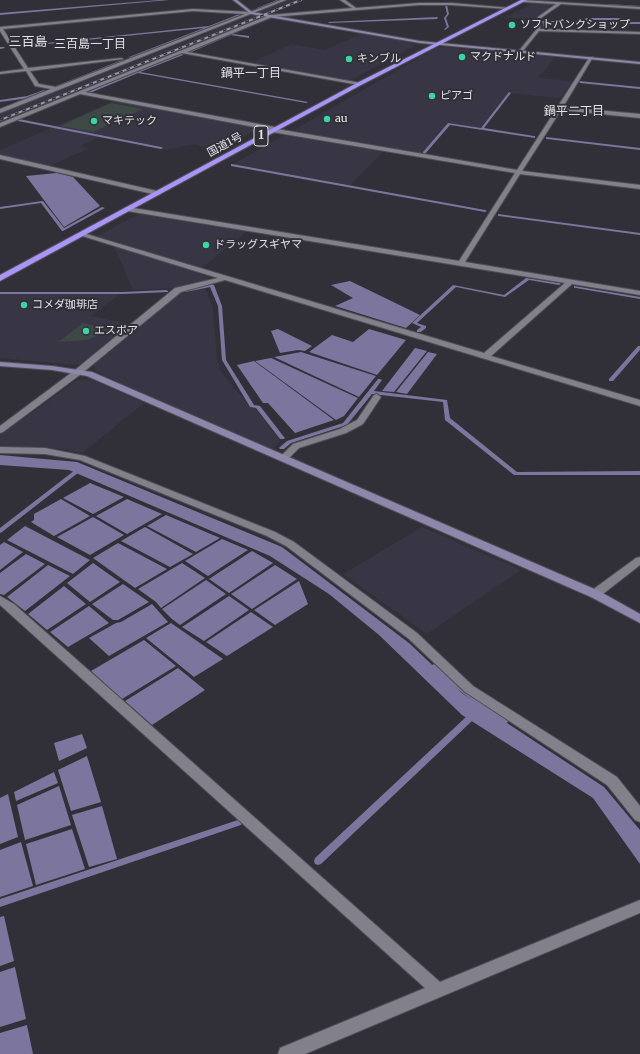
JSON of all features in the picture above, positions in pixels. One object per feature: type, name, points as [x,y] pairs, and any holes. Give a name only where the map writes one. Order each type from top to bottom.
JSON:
[{"type":"highway","name":"国道1号","points":[[0,278],[436,43],[524,0]]},
{"type":"street","points":[[235,0],[251,13]]},
{"type":"street","points":[[0,111],[284,0]]},
{"type":"street","points":[[342,0],[357,10]]},
{"type":"street","points":[[524,0],[640,8]]},
{"type":"street","points":[[520,51],[538,30],[539,18],[560,3]]},
{"type":"street","points":[[0,125],[271,16],[437,4],[508,8]]},
{"type":"street","points":[[58,89],[37,85],[0,28],[193,10],[251,13],[420,42],[640,63]]},
{"type":"street","points":[[538,30],[640,33]]},
{"type":"street","points":[[0,37],[6,37]]},
{"type":"street","points":[[182,52],[359,84]]},
{"type":"street","points":[[461,263],[591,58]]},
{"type":"street","points":[[0,73],[124,59],[131,60]]},
{"type":"street","points":[[80,93],[519,172],[640,187]]},
{"type":"street","points":[[559,108],[640,116]]},
{"type":"street","points":[[0,157],[157,193]]},
{"type":"street","points":[[127,209],[640,293]]},
{"type":"street","points":[[81,234],[640,403]]},
{"type":"street","points":[[0,430],[78,372],[178,290],[224,278]]},
{"type":"street","points":[[485,357],[570,282]]},
{"type":"street","points":[[0,364],[52,368],[89,374],[596,594],[640,619]]},
{"type":"street","points":[[284,458],[296,446],[343,431],[360,422],[377,397]]},
{"type":"street","points":[[0,450],[46,451],[82,458],[271,534],[290,544],[413,636],[469,689],[612,781],[640,816]]},
{"type":"street","points":[[596,594],[640,560]]},
{"type":"street","points":[[0,600],[10,607],[438,990]]},
{"type":"street","points":[[286,1054],[640,906]]},
{"type":"shaded area","points":[[287,0],[306,0],[0,123],[0,114],[254,15],[257,12]]},
{"type":"shaded area","points":[[535,2],[554,4],[535,19],[504,18]]},
{"type":"shaded area","points":[[361,34],[393,39],[416,45],[349,81],[251,63],[291,44],[325,50]]},
{"type":"shaded area","points":[[443,47],[555,57],[538,78],[572,81],[561,98],[509,93],[480,128],[447,123],[422,153],[292,131],[436,48]]},
{"type":"shaded area","points":[[114,101],[259,128],[216,152],[195,144],[165,150],[99,137],[80,146],[89,148],[50,166],[0,155],[0,150]]},
{"type":"shaded area","points":[[284,135],[383,152],[349,186],[234,164]]},
{"type":"shaded area","points":[[57,173],[73,177],[100,206],[64,227],[26,176]]},
{"type":"shaded area","points":[[139,214],[247,231],[202,268],[97,236]]},
{"type":"shaded area","points":[[114,246],[196,272],[212,279],[177,288],[133,290]]},
{"type":"shaded area","points":[[350,281],[420,315],[406,328],[335,306],[353,298],[331,285]]},
{"type":"shaded area","points":[[205,288],[213,307],[217,361],[220,366],[218,368],[250,407],[255,408],[280,441],[273,449],[160,401],[97,372],[93,366],[177,294]]},
{"type":"shaded area","points":[[0,294],[120,294],[91,316],[130,324],[86,362],[81,364],[74,365],[0,358]]},
{"type":"shaded area","points":[[278,329],[312,346],[305,351],[298,350],[280,353],[271,331]]},
{"type":"shaded area","points":[[369,329],[406,340],[377,375],[309,352],[332,335],[353,342]]},
{"type":"shaded area","points":[[415,348],[427,351],[394,392],[382,391]]},
{"type":"shaded area","points":[[301,352],[376,376],[359,397],[274,357]]},
{"type":"shaded area","points":[[428,352],[437,354],[407,394],[396,392]]},
{"type":"shaded area","points":[[271,358],[358,398],[344,416],[336,420],[255,361]]},
{"type":"shaded area","points":[[254,361],[334,420],[295,433],[268,403],[263,403],[237,365]]},
{"type":"shaded area","points":[[78,380],[92,380],[144,403],[82,453],[64,449],[0,447],[0,435]]},
{"type":"shaded area","points":[[0,455],[77,462],[282,547],[409,643],[463,694],[604,787],[640,830],[640,864],[593,798],[462,715],[379,635],[329,594],[270,556],[69,470],[0,465]]},
{"type":"shaded area","points":[[90,483],[124,497],[93,514],[63,498]]},
{"type":"shaded area","points":[[61,499],[90,516],[54,536],[31,522],[34,520],[34,514]]},
{"type":"shaded area","points":[[127,499],[162,514],[127,534],[96,516]]},
{"type":"shaded area","points":[[166,515],[220,538],[196,552],[147,526]]},
{"type":"shaded area","points":[[93,517],[124,535],[90,555],[57,537]]},
{"type":"shaded area","points":[[25,526],[90,560],[73,574],[7,540]]},
{"type":"shaded area","points":[[145,527],[193,554],[170,567],[121,541]]},
{"type":"shaded area","points":[[422,527],[521,570],[427,634],[343,574]]},
{"type":"shaded area","points":[[222,539],[248,550],[208,576],[185,561]]},
{"type":"shaded area","points":[[4,542],[23,552],[0,570],[0,545]]},
{"type":"shaded area","points":[[118,543],[167,569],[135,588],[93,558]]},
{"type":"shaded area","points":[[252,551],[273,563],[229,593],[209,579]]},
{"type":"shaded area","points":[[26,554],[45,564],[4,595],[0,594],[0,573]]},
{"type":"shaded area","points":[[93,563],[120,582],[90,602],[67,583]]},
{"type":"shaded area","points":[[182,563],[205,578],[161,608],[156,602],[138,589]]},
{"type":"shaded area","points":[[48,565],[70,576],[25,611],[7,597]]},
{"type":"shaded area","points":[[275,565],[297,579],[252,609],[231,594]]},
{"type":"shaded area","points":[[206,580],[226,594],[180,625],[162,609]]},
{"type":"shaded area","points":[[299,581],[308,604],[275,625],[254,610]]},
{"type":"shaded area","points":[[123,584],[149,602],[118,620],[113,620],[92,604]]},
{"type":"shaded area","points":[[64,586],[86,604],[47,630],[28,614]]},
{"type":"shaded area","points":[[229,596],[249,610],[204,641],[182,627]]},
{"type":"shaded area","points":[[152,604],[168,622],[109,656],[89,638],[116,623],[121,622]]},
{"type":"shaded area","points":[[89,606],[109,623],[68,647],[50,632]]},
{"type":"shaded area","points":[[251,612],[273,627],[227,656],[206,642]]},
{"type":"shaded area","points":[[171,623],[223,659],[194,677],[146,638]]},
{"type":"shaded area","points":[[144,640],[176,666],[122,699],[91,671]]},
{"type":"shaded area","points":[[178,668],[205,690],[152,725],[125,701]]},
{"type":"shaded area","points":[[82,734],[87,748],[59,761],[54,743]]},
{"type":"shaded area","points":[[87,756],[101,802],[71,811],[58,770]]},
{"type":"shaded area","points":[[54,772],[58,783],[16,801],[14,792]]},
{"type":"shaded area","points":[[59,786],[71,825],[25,840],[17,805]]},
{"type":"shaded area","points":[[8,794],[18,837],[0,844],[0,798]]},
{"type":"shaded area","points":[[102,806],[117,859],[89,867],[72,815]]},
{"type":"shaded area","points":[[72,829],[85,869],[36,885],[26,844]]},
{"type":"shaded area","points":[[21,842],[33,886],[0,897],[0,850]]},
{"type":"shaded area","points":[[4,916],[14,961],[0,966],[0,917]]},
{"type":"shaded area","points":[[15,967],[26,1019],[0,1027],[0,972]]},
{"type":"shaded area","points":[[27,1025],[33,1054],[0,1054],[0,1033]]},
{"type":"building","name":"マキテック","points":[[111,103],[143,109],[93,132],[60,126]]},
{"type":"building","name":"エスポア","points":[[83,323],[112,330],[87,340],[58,342]]},
{"type":"waterway","points":[[0,14],[168,0]]},
{"type":"waterway","points":[[258,8],[279,0]]},
{"type":"waterway","points":[[445,29],[448,27],[445,18],[448,14],[446,5]]},
{"type":"waterway","points":[[608,5],[640,7]]},
{"type":"waterway","points":[[209,27],[243,14]]},
{"type":"waterway","points":[[329,22],[437,18]]},
{"type":"waterway","points":[[188,52],[266,19]]},
{"type":"waterway","points":[[545,28],[543,21],[588,22],[586,19],[622,19],[624,23],[640,23]]},
{"type":"waterway","points":[[18,46],[209,27]]},
{"type":"waterway","points":[[130,58],[209,27]]},
{"type":"waterway","points":[[231,34],[248,37]]},
{"type":"waterway","points":[[137,72],[182,54]]},
{"type":"waterway","points":[[57,86],[123,61]]},
{"type":"waterway","points":[[89,92],[137,72]]},
{"type":"waterway","points":[[137,72],[306,102]]},
{"type":"waterway","points":[[580,82],[640,88]]},
{"type":"waterway","points":[[0,101],[28,97],[45,91]]},
{"type":"waterway","points":[[482,129],[510,93]]},
{"type":"waterway","points":[[19,120],[161,148]]},
{"type":"waterway","points":[[424,153],[449,124],[534,137]]},
{"type":"waterway","points":[[547,138],[640,149]]},
{"type":"waterway","points":[[232,165],[485,211]]},
{"type":"waterway","points":[[0,208],[42,202],[63,230],[103,208]]},
{"type":"waterway","points":[[499,215],[640,234]]},
{"type":"waterway","points":[[419,331],[424,327],[414,323],[455,286],[505,296],[528,279],[559,284]]},
{"type":"waterway","points":[[186,291],[212,285],[220,306],[224,360],[252,406],[258,407],[282,438]]},
{"type":"waterway","points":[[576,287],[640,298]]},
{"type":"waterway","points":[[0,293],[123,293],[166,291]]},
{"type":"waterway","points":[[611,380],[640,347]]},
{"type":"waterway","points":[[370,392],[380,380]]},
{"type":"waterway","points":[[282,448],[289,442],[345,424],[370,392]]},
{"type":"waterway","points":[[370,392],[445,401],[447,419],[516,474],[640,473]]},
{"type":"waterway","points":[[0,531],[81,468]]},
{"type":"waterway","points":[[434,667],[504,721]]},
{"type":"waterway","points":[[318,861],[469,719]]},
{"type":"waterway","points":[[0,903],[238,823]]},
{"type":"railway","points":[[0,120],[301,0]]},
{"type":"place","name":"ソフトバンクショップ","points":[[512,25]]},
{"type":"place","name":"マクドナルド","points":[[462,57]]},
{"type":"place","name":"キンブル","points":[[349,59]]},
{"type":"place","name":"ピアゴ","points":[[432,96]]},
{"type":"place","name":"au","points":[[327,119]]},
{"type":"place","name":"マキテック","points":[[94,121]]},
{"type":"place","name":"ドラッグスギヤマ","points":[[206,245]]},
{"type":"place","name":"コメダ珈琲店","points":[[24,305]]},
{"type":"place","name":"エスポア","points":[[86,331]]},
{"type":"district","name":"三百島","points":[[28,42]]},
{"type":"district","name":"三百島一丁目","points":[[90,45]]},
{"type":"district","name":"鍋平一丁目","points":[[251,74]]},
{"type":"district","name":"鍋平二丁目","points":[[574,112]]}]
